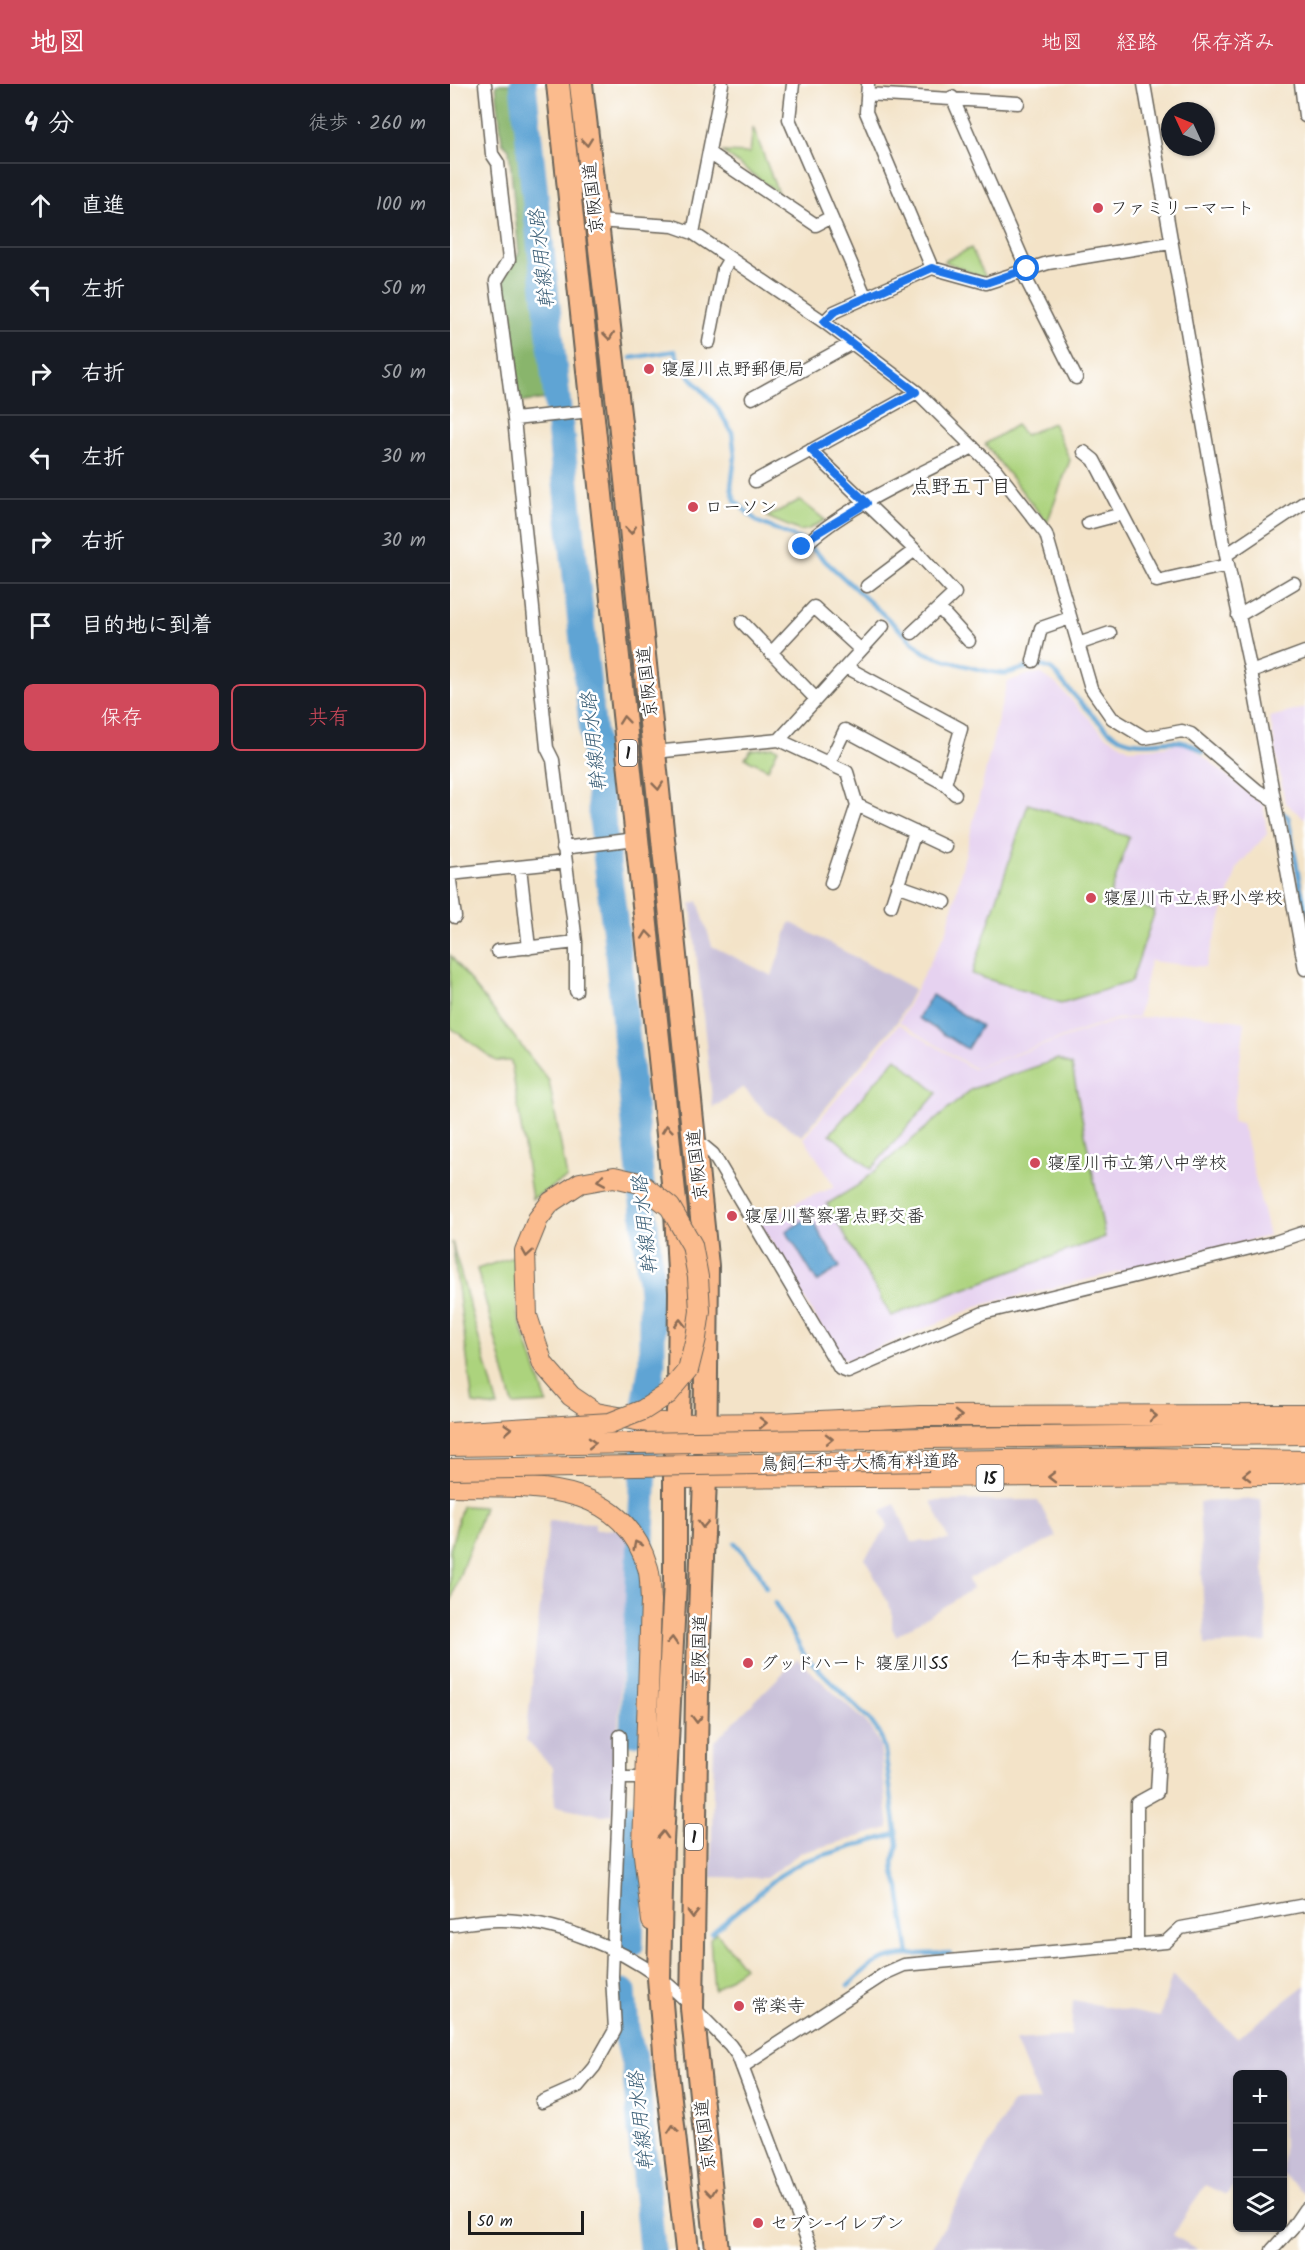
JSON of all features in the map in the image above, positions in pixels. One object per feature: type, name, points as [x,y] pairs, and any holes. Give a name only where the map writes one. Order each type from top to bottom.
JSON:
[{"type":"highway","name":"京阪国道","points":[[558,84],[580,412],[627,840],[676,1211],[680,1292],[675,1581],[662,1842],[659,1978],[666,2064],[687,2250]]},
{"type":"highway","name":"京阪国道","points":[[581,84],[620,422],[707,1266],[705,1478],[697,1717],[692,2008],[717,2250]]},
{"type":"main road","points":[[450,1433],[610,1423],[643,1410],[668,1394],[688,1370],[700,1311],[698,1277],[692,1245],[670,1206],[640,1183],[614,1177],[580,1184],[551,1202],[538,1219],[525,1251],[527,1316],[543,1364],[571,1396],[596,1413],[647,1422],[678,1424],[780,1423],[920,1416],[1305,1415]]},
{"type":"main road","name":"鳥飼仁和寺大橋有料道路","points":[[450,1446],[1305,1434]]},
{"type":"main road","name":"鳥飼仁和寺大橋有料道路","points":[[450,1468],[1152,1458],[1305,1461]]},
{"type":"main road","name":"15","points":[[675,1478],[1120,1477],[1281,1475],[1305,1472]]},
{"type":"main road","points":[[450,1486],[551,1489],[581,1496],[601,1506],[620,1520],[634,1537],[649,1569],[651,1600],[644,1778],[644,1847],[659,1978]]},
{"type":"street","points":[[485,84],[492,154],[498,163],[509,260],[496,281],[514,419],[547,748],[553,760],[576,942],[576,991]]},
{"type":"street","points":[[693,233],[722,84]]},
{"type":"street","points":[[793,84],[789,119],[866,298]]},
{"type":"street","points":[[1144,84],[1227,560],[1251,672],[1305,969]]},
{"type":"street","points":[[1301,84],[1305,116]]},
{"type":"street","points":[[932,268],[866,112],[867,89],[1018,102]]},
{"type":"street","points":[[952,97],[1025,270],[1076,378]]},
{"type":"street","points":[[709,153],[816,225],[831,217]]},
{"type":"street","points":[[596,221],[673,226],[693,233],[824,322],[916,392],[996,470],[1046,534],[1091,688],[1112,718],[1145,738],[1182,731],[1191,734],[1257,790],[1273,800]]},
{"type":"street","points":[[824,322],[834,312],[932,268],[986,283],[1048,263],[1170,243]]},
{"type":"street","points":[[709,342],[723,270],[730,258]]},
{"type":"street","points":[[753,398],[852,344]]},
{"type":"street","points":[[755,482],[916,392]]},
{"type":"street","points":[[514,419],[580,412]]},
{"type":"street","points":[[802,547],[814,535],[867,503],[973,447]]},
{"type":"street","points":[[811,450],[915,550],[955,592],[912,633]]},
{"type":"street","points":[[1084,452],[1094,460],[1157,581],[1227,560],[1305,502]]},
{"type":"street","points":[[1088,523],[1122,514]]},
{"type":"street","points":[[867,586],[915,550]]},
{"type":"street","points":[[1238,616],[1294,583]]},
{"type":"street","points":[[771,653],[814,607],[861,650]]},
{"type":"street","points":[[939,608],[969,641]]},
{"type":"street","points":[[1033,661],[1041,628],[1070,618]]},
{"type":"street","points":[[742,622],[816,699]]},
{"type":"street","points":[[779,740],[883,626]]},
{"type":"street","points":[[1078,644],[1110,633]]},
{"type":"street","points":[[1251,672],[1305,652]]},
{"type":"street","points":[[846,667],[960,729],[945,784]]},
{"type":"street","points":[[829,763],[845,730],[945,784],[955,794]]},
{"type":"street","points":[[654,752],[779,740],[847,771],[858,805],[831,883]]},
{"type":"street","points":[[858,805],[946,847]]},
{"type":"street","points":[[891,906],[915,832]]},
{"type":"street","points":[[563,848],[627,840]]},
{"type":"street","points":[[450,874],[565,862]]},
{"type":"street","points":[[520,867],[529,948]]},
{"type":"street","points":[[450,881],[455,917]]},
{"type":"street","points":[[897,885],[945,902]]},
{"type":"street","points":[[498,951],[576,942]]},
{"type":"street","points":[[694,1139],[713,1154],[840,1369],[848,1372],[983,1313],[1275,1242],[1305,1232]]},
{"type":"street","points":[[542,2102],[578,2086],[594,2067],[615,2030],[612,1977],[620,1736]]},
{"type":"street","points":[[1137,1945],[1137,1803],[1157,1792],[1160,1738]]},
{"type":"street","points":[[620,1778],[644,1778]]},
{"type":"street","points":[[742,2067],[886,1973],[904,1965],[1166,1942],[1181,1928],[1305,1905]]},
{"type":"street","points":[[451,1925],[501,1920],[538,1924],[575,1933],[613,1950],[659,1978],[730,2045],[742,2067],[811,2250]]},
{"type":"street","points":[[1272,2250],[1305,2209]]},
{"type":"shaded area","name":"寝屋川市立点野小学校","points":[[1030,674],[1042,674],[1056,684],[1104,734],[1129,749],[1184,744],[1194,749],[1263,805],[1267,834],[1238,866],[1205,967],[1150,961],[1138,1017],[1116,1019],[974,1068],[899,1022],[947,930],[1007,682]]},
{"type":"shaded area","points":[[1305,708],[1305,819],[1285,803],[1270,717]]},
{"type":"shaded area","points":[[698,901],[712,946],[772,976],[790,922],[914,989],[897,1022],[802,1136],[768,1114],[743,1087],[713,1108],[691,904]]},
{"type":"shaded area","name":"寝屋川市立第八中学校","points":[[1185,1013],[1245,1022],[1232,1122],[1242,1123],[1269,1236],[981,1305],[849,1360],[838,1356],[760,1223],[801,1200],[835,1187],[804,1138],[899,1024],[973,1069],[1115,1021]]},
{"type":"shaded area","points":[[1261,1499],[1267,1642],[1205,1645],[1199,1502]]},
{"type":"shaded area","points":[[1038,1500],[1056,1537],[968,1579],[972,1589],[896,1636],[892,1628],[892,1611],[865,1558],[888,1526],[881,1511],[895,1504],[912,1542],[949,1540],[931,1501]]},
{"type":"shaded area","points":[[549,1521],[595,1523],[595,1530],[621,1529],[629,1539],[613,1814],[602,1815],[555,1806],[553,1768],[526,1740]]},
{"type":"shaded area","points":[[797,1659],[873,1731],[880,1745],[889,1828],[800,1853],[766,1878],[711,1877],[714,1742]]},
{"type":"shaded area","points":[[1172,1975],[1237,2038],[1305,1985],[1305,2193],[1287,2178],[1287,2070],[1233,2070],[1233,2187],[1226,2195],[1205,2185],[1173,2235],[1198,2250],[931,2250],[1012,2102],[1040,2101],[1015,2040],[1071,2036],[1073,2000],[1160,2017]]},
{"type":"green space","points":[[496,84],[511,84],[545,399],[517,403],[504,277],[519,253],[509,149],[502,142]]},
{"type":"green space","points":[[753,127],[778,193],[723,152],[750,153]]},
{"type":"green space","points":[[971,248],[987,280],[944,261]]},
{"type":"green space","points":[[1053,423],[1070,460],[1047,523],[985,444],[1016,425],[1025,435]]},
{"type":"green space","points":[[800,500],[825,520],[800,531],[767,517]]},
{"type":"green space","points":[[773,747],[778,749],[768,769],[745,758],[751,750]]},
{"type":"green space","points":[[1028,804],[1129,837],[1110,896],[1155,911],[1131,982],[1061,1003],[972,974]]},
{"type":"green space","points":[[450,955],[549,1081],[567,1178],[532,1199],[511,1061],[496,1061],[450,1027]]},
{"type":"green space","points":[[896,1058],[937,1093],[871,1169],[830,1134]]},
{"type":"green space","points":[[1058,1059],[1072,1066],[1105,1237],[891,1316],[827,1204],[857,1186],[972,1089]]},
{"type":"green space","points":[[452,1242],[498,1407],[473,1404]]},
{"type":"green space","points":[[516,1256],[517,1313],[547,1403],[513,1405],[477,1269]]},
{"type":"green space","points":[[462,1506],[484,1507],[450,1606],[450,1550]]},
{"type":"green space","points":[[717,1933],[744,1967],[714,1990],[710,1938]]},
{"type":"water","points":[[932,995],[981,1026],[967,1049],[918,1018]]},
{"type":"water","points":[[810,1217],[840,1267],[817,1282],[786,1231]]},
{"type":"waterway","name":"幹線用水路","points":[[523,84],[617,943],[652,1293],[652,1364],[646,1400]]},
{"type":"waterway","points":[[631,358],[675,351],[681,366],[716,406],[732,432],[735,456],[731,487],[735,501],[758,522],[802,540]]},
{"type":"waterway","points":[[554,370],[566,368]]},
{"type":"waterway","points":[[560,433],[574,438]]},
{"type":"waterway","points":[[810,547],[924,652],[991,672],[1008,673],[1036,666],[1047,667],[1099,722],[1120,738],[1143,743],[1182,742],[1203,752]]},
{"type":"waterway","points":[[1283,813],[1288,817],[1305,912]]},
{"type":"waterway","name":"幹線用水路","points":[[633,1732],[645,1439]]},
{"type":"waterway","points":[[735,1543],[759,1572],[766,1588]]},
{"type":"waterway","points":[[775,1603],[805,1656],[870,1720],[880,1734],[885,1751],[898,1845],[893,1861],[894,1873],[899,1888],[909,1955]]},
{"type":"waterway","name":"幹線用水路","points":[[630,1945],[632,1816]]},
{"type":"waterway","points":[[712,1933],[779,1876],[804,1861],[896,1834]]},
{"type":"waterway","points":[[848,1986],[868,1968],[882,1960],[907,1955],[950,1953]]},
{"type":"waterway","name":"幹線用水路","points":[[623,1992],[626,2030],[635,2066],[652,2250]]},
{"type":"place","name":"ファミリーマート","points":[[1098,208]]},
{"type":"place","name":"寝屋川点野郵便局","points":[[649,369]]},
{"type":"place","name":"ローソン","points":[[693,507]]},
{"type":"place","name":"寝屋川市立点野小学校","points":[[1091,898]]},
{"type":"place","name":"寝屋川市立第八中学校","points":[[1035,1163]]},
{"type":"place","name":"寝屋川警察署点野交番","points":[[732,1216]]},
{"type":"place","name":"グッドハート 寝屋川SS","points":[[748,1663]]},
{"type":"place","name":"常楽寺","points":[[739,2006]]},
{"type":"place","name":"セブン-イレブン","points":[[758,2223]]},
{"type":"district","name":"点野五丁目","points":[[961,486]]},
{"type":"district","name":"仁和寺本町二丁目","points":[[1091,1659]]},
{"type":"route","points":[[802,547],[814,535],[867,503],[811,450],[916,392],[824,322],[834,312],[932,268],[986,283],[1027,269]]}]
